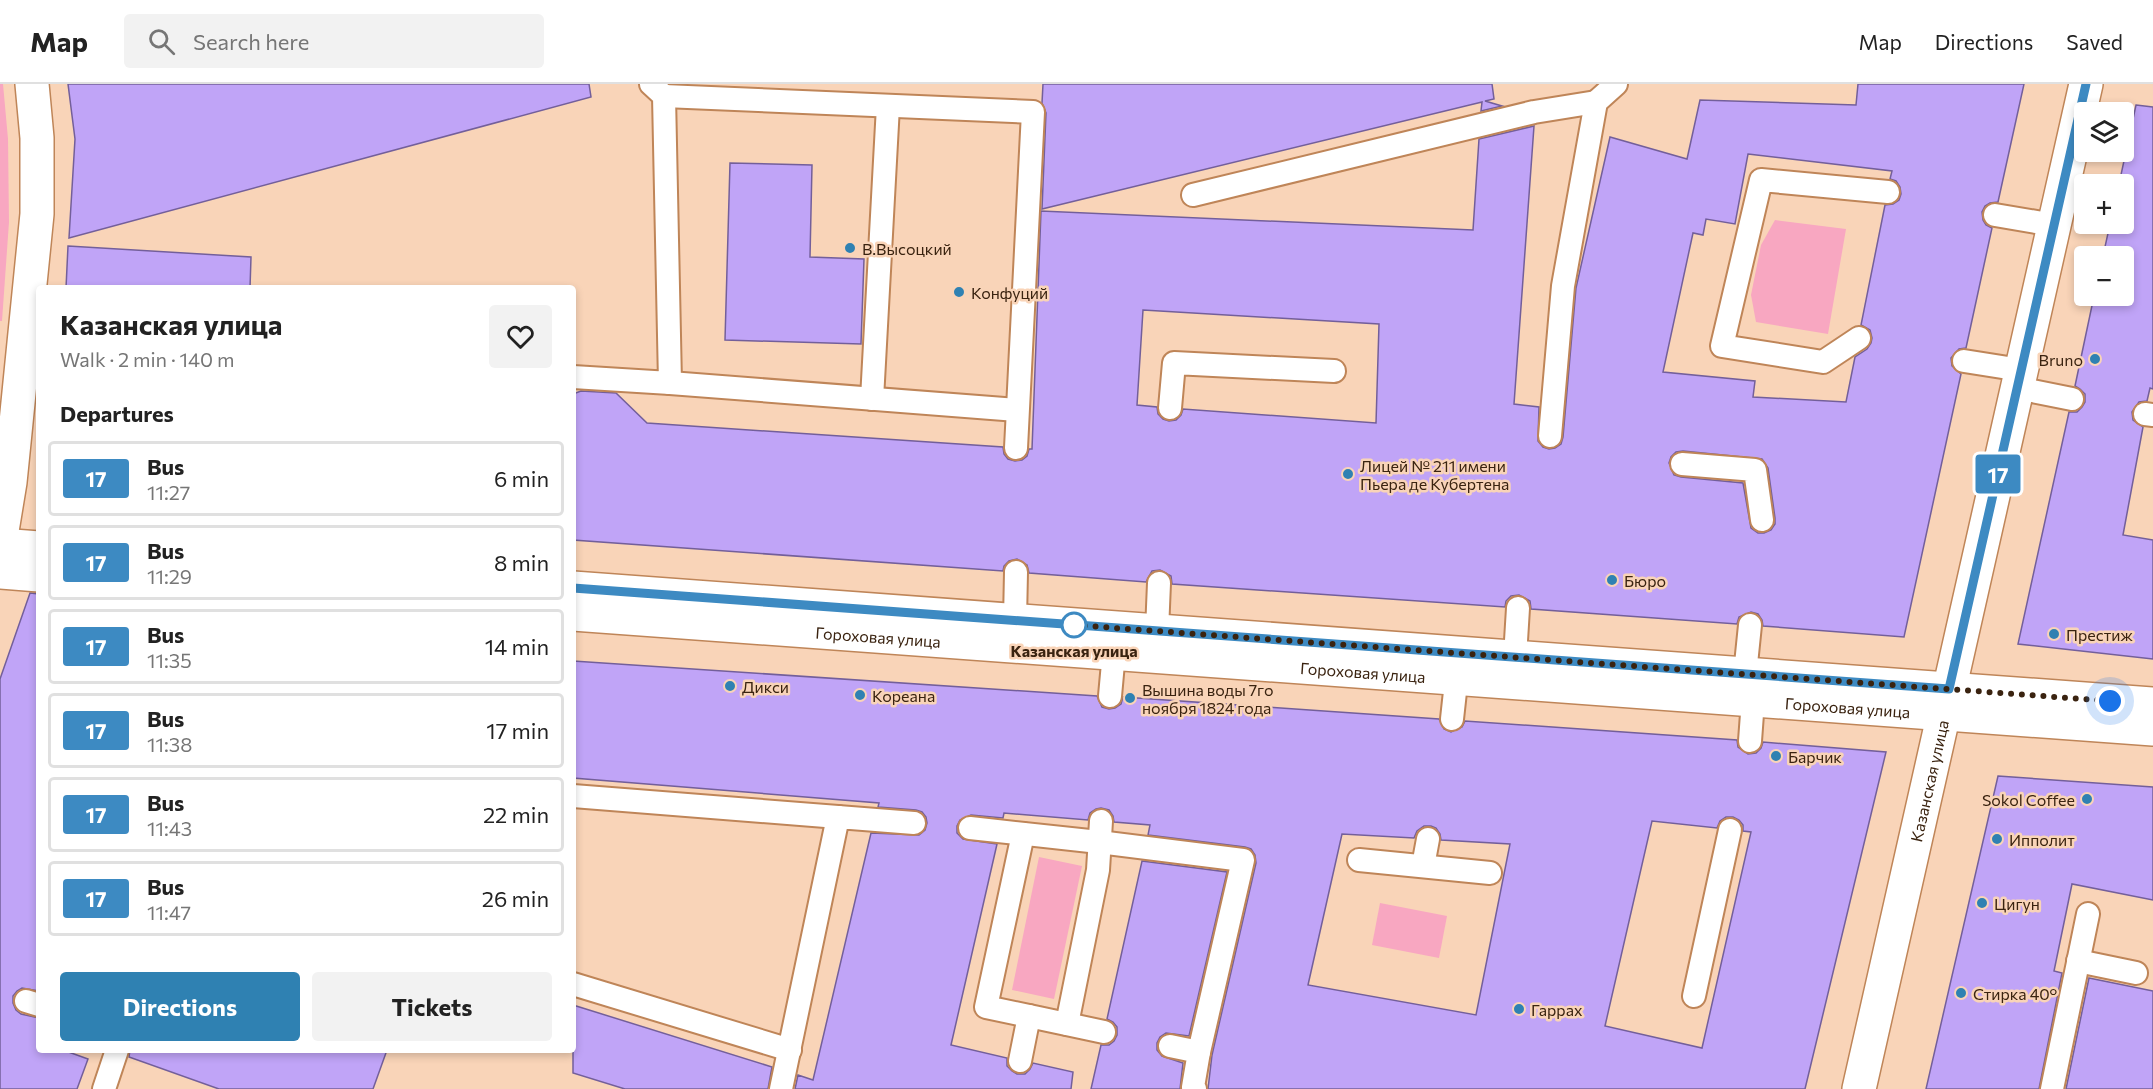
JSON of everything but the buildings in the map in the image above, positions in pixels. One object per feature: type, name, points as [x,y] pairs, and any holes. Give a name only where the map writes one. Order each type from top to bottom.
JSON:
[{"type":"street","points":[[32,84],[37,138],[38,214],[10,482],[0,544],[36,548]]},
{"type":"street","name":"Казанская улица","points":[[1859,1089],[2086,84]]},
{"type":"street","points":[[0,573],[36,575]]},
{"type":"street","name":"Гороховая улица","points":[[576,588],[1015,620],[1115,641],[1156,631],[1458,666],[1515,657],[1749,687]]},
{"type":"street","name":"Гороховая улица","points":[[576,614],[1115,641],[1749,687],[1946,702],[2153,729]]},
{"type":"street","name":"Гороховая улица","points":[[1946,702],[2153,704]]},
{"type":"lane","points":[[1193,195],[1534,112],[1596,102],[1616,84]]},
{"type":"lane","points":[[670,383],[658,90],[888,106],[1033,112],[1016,448]]},
{"type":"lane","points":[[1550,436],[1563,285],[1596,102]]},
{"type":"lane","points":[[872,399],[888,106]]},
{"type":"lane","points":[[1859,338],[1823,362],[1722,346],[1761,180],[1887,192]]},
{"type":"lane","points":[[1995,215],[2054,225]]},
{"type":"lane","points":[[1964,361],[2072,399]]},
{"type":"lane","points":[[1170,408],[1174,363],[1334,370]]},
{"type":"lane","points":[[576,377],[1017,410]]},
{"type":"lane","points":[[1682,464],[1755,470],[1762,520]]},
{"type":"lane","points":[[1015,620],[1016,572]]},
{"type":"lane","points":[[1156,631],[1159,583]]},
{"type":"lane","points":[[1515,657],[1518,608]]},
{"type":"lane","points":[[1750,625],[1750,741]]},
{"type":"lane","points":[[1110,696],[1115,641]]},
{"type":"lane","points":[[1452,719],[1458,666]]},
{"type":"lane","points":[[576,796],[914,823]]},
{"type":"lane","points":[[781,1089],[838,818]]},
{"type":"lane","points":[[970,828],[1023,834],[1100,831],[1243,860],[1199,1052],[1193,1087],[1195,1089]]},
{"type":"lane","points":[[1694,996],[1730,830]]},
{"type":"lane","points":[[1067,1024],[1098,870],[1100,831]]},
{"type":"lane","points":[[1023,834],[986,1007],[1104,1032]]},
{"type":"lane","points":[[1423,867],[1428,839]]},
{"type":"lane","points":[[1359,860],[1490,873]]},
{"type":"lane","points":[[2052,1089],[2088,914]]},
{"type":"lane","points":[[2078,961],[2136,973]]},
{"type":"lane","points":[[576,985],[790,1050]]},
{"type":"lane","points":[[1020,1060],[1029,1016]]},
{"type":"lane","points":[[1170,1046],[1199,1052]]},
{"type":"lane","points":[[104,1089],[116,1053]]},
{"type":"shaded area","points":[[0,84],[3,84],[8,139],[9,222],[2,321],[0,321]]},
{"type":"shaded area","points":[[1775,220],[1846,229],[1828,334],[1756,322],[1751,295],[1761,245]]},
{"type":"shaded area","points":[[1039,857],[1082,866],[1054,999],[1012,990]]},
{"type":"shaded area","points":[[1380,903],[1447,916],[1439,958],[1372,945]]},
{"type":"bus line","name":"17","points":[[576,588],[1949,689],[2086,84]]},
{"type":"place","name":"В.Высоцкий","points":[[850,248]]},
{"type":"place","name":"Конфуций","points":[[959,292]]},
{"type":"place","name":"Bruno","points":[[2095,359]]},
{"type":"place","name":"Лицей № 211 имени Пьера де Кубертена","points":[[1348,474]]},
{"type":"place","name":"Бюро","points":[[1612,580]]},
{"type":"place","name":"Казанская улица","points":[[1074,625]]},
{"type":"place","name":"Престиж","points":[[2054,634]]},
{"type":"place","name":"Дикси","points":[[730,686]]},
{"type":"place","name":"Кореана","points":[[860,695]]},
{"type":"place","name":"Вышина воды 7го ноября 1824 года","points":[[1130,698]]},
{"type":"place","name":"Барчик","points":[[1776,756]]},
{"type":"place","name":"Sokol Coffee","points":[[2087,799]]},
{"type":"place","name":"Ипполит","points":[[1997,839]]},
{"type":"place","name":"Цигун","points":[[1982,903]]},
{"type":"place","name":"Стирка 40°","points":[[1961,993]]},
{"type":"place","name":"Гаррах","points":[[1519,1009]]},
{"type":"route","points":[[1074,625],[2110,701]]}]
